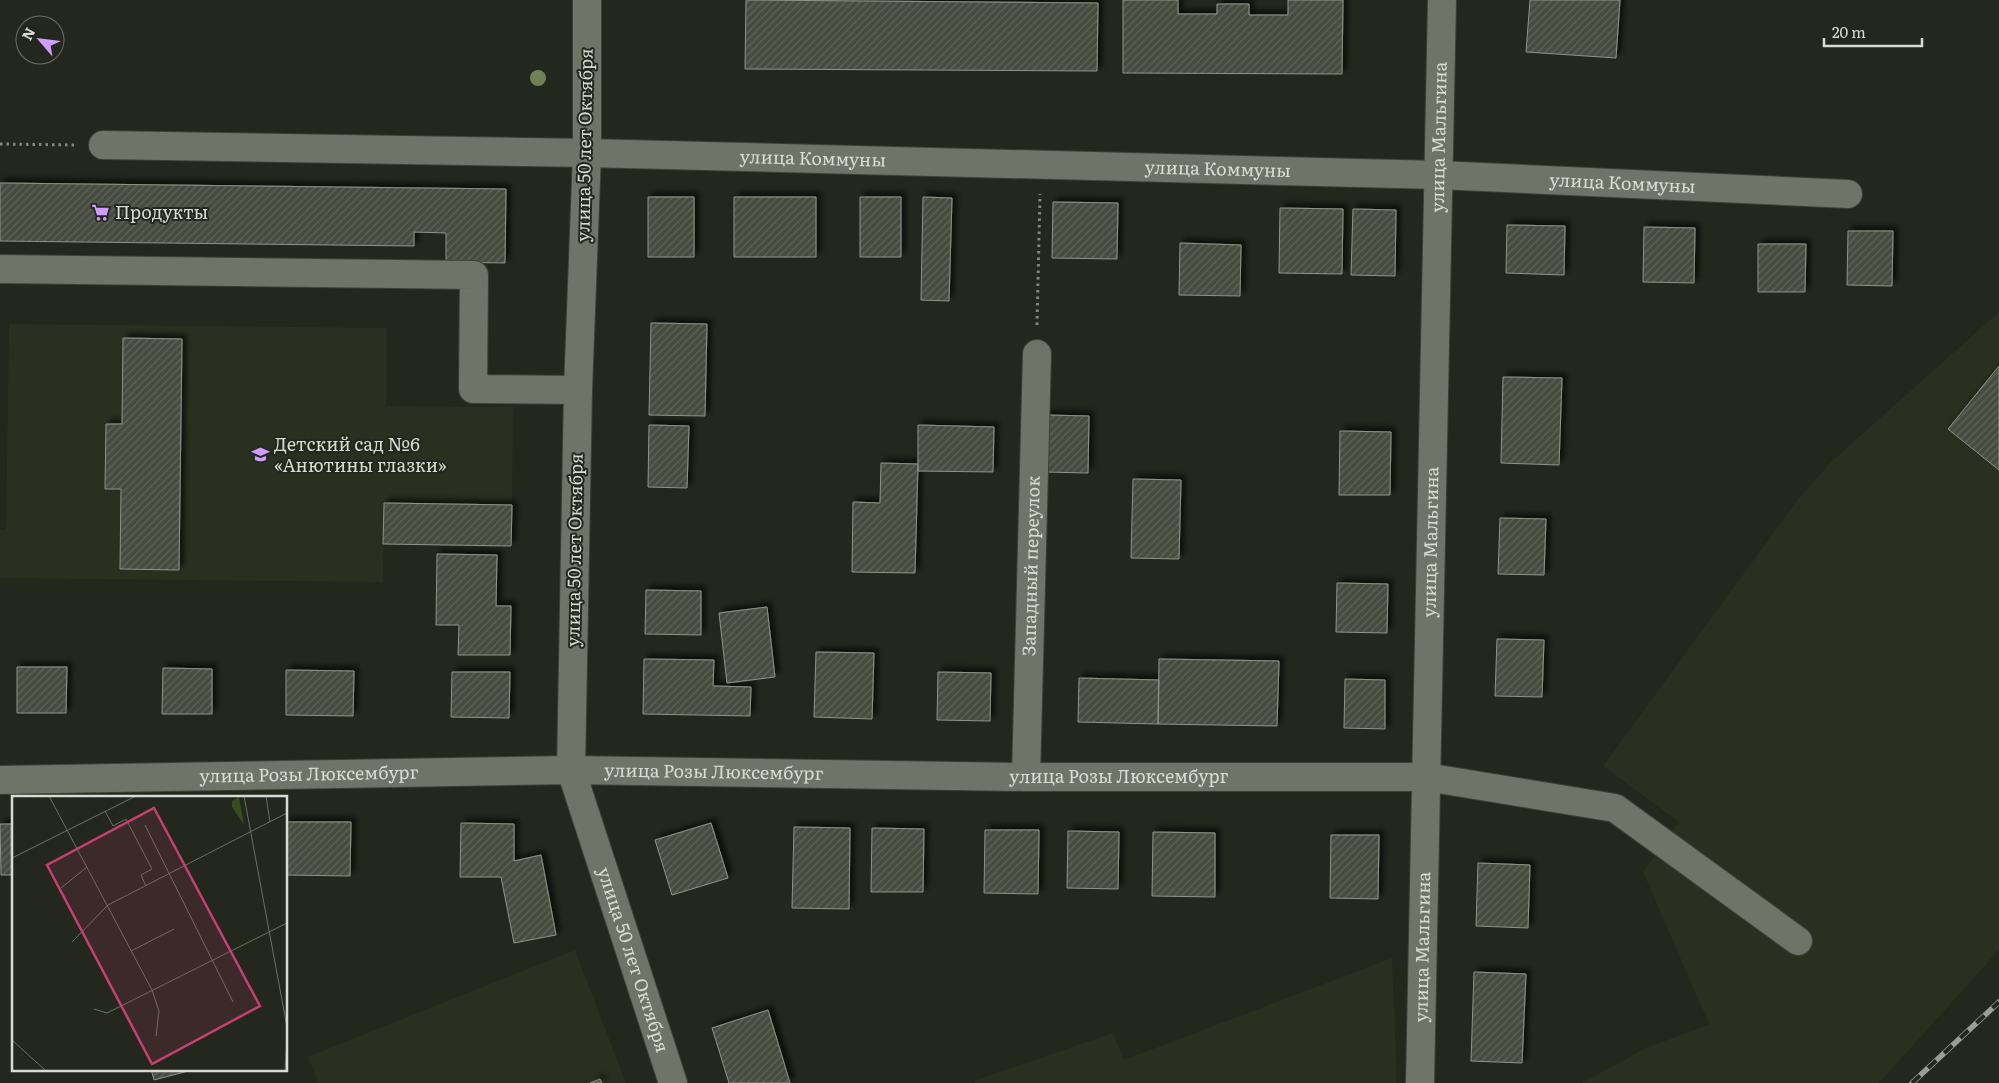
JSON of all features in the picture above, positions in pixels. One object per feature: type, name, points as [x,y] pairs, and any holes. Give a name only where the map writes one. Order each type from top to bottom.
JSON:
[{"type":"street","name":"улица 50 лет Октября","points":[[587,0],[587,152],[578,390],[571,770],[673,1083]]},
{"type":"street","name":"улица Мальгина","points":[[1420,1083],[1442,0]]},
{"type":"street","name":"улица Коммуны","points":[[103,145],[587,152],[1438,175],[1848,194]]},
{"type":"street","points":[[0,269],[474,275],[473,390],[578,390]]},
{"type":"street","name":"Западный переулок","points":[[1026,777],[1037,354]]},
{"type":"street","name":"улица Розы Люксембург","points":[[0,780],[184,788],[571,770],[1026,777],[1426,777],[1615,808],[1798,941]]},
{"type":"path","points":[[0,144],[103,145]]},
{"type":"path","points":[[1037,354],[1041,164]]},
{"type":"shaded area","points":[[1999,312],[1999,950],[1879,1083],[1582,1083],[1644,1049],[1709,1024],[1643,872],[1679,822],[1603,766],[1799,498],[1832,461]]},
{"type":"shaded area","name":"Детский сад №6 «Анютины глазки»","points":[[9,324],[386,328],[386,406],[513,407],[512,505],[384,503],[383,582],[0,578],[0,530],[6,530]]},
{"type":"shaded area","points":[[575,950],[626,1083],[318,1083],[308,1057]]},
{"type":"shaded area","points":[[1392,958],[1397,1083],[973,1083],[976,1080],[1113,1033],[1124,1060]]},
{"type":"building","points":[[746,0],[1098,3],[1097,71],[745,69]]},
{"type":"building","points":[[1123,0],[1178,0],[1178,14],[1217,14],[1217,4],[1249,4],[1249,15],[1288,15],[1288,0],[1343,0],[1342,74],[1123,73]]},
{"type":"building","points":[[1530,0],[1620,0],[1616,58],[1526,52]]},
{"type":"building","points":[[0,183],[506,189],[505,263],[446,262],[446,233],[414,232],[414,246],[0,241]]},
{"type":"building","points":[[648,197],[694,197],[694,257],[648,257]]},
{"type":"building","points":[[734,197],[816,197],[816,257],[734,257]]},
{"type":"building","points":[[860,197],[901,197],[901,257],[860,257]]},
{"type":"building","points":[[923,197],[952,198],[949,301],[921,300]]},
{"type":"building","points":[[1053,202],[1118,203],[1117,259],[1052,258]]},
{"type":"building","points":[[1280,208],[1343,209],[1342,274],[1279,273]]},
{"type":"building","points":[[1353,209],[1396,210],[1395,276],[1351,275]]},
{"type":"building","points":[[1507,225],[1565,226],[1564,275],[1506,273]]},
{"type":"building","points":[[1644,227],[1695,228],[1694,283],[1643,282]]},
{"type":"building","points":[[1848,231],[1893,231],[1892,286],[1847,285]]},
{"type":"building","points":[[1180,243],[1241,245],[1240,296],[1179,295]]},
{"type":"building","points":[[1758,244],[1806,244],[1805,292],[1758,292]]},
{"type":"building","points":[[651,323],[707,324],[705,416],[649,415]]},
{"type":"building","points":[[123,338],[182,339],[179,570],[120,569],[121,489],[105,489],[106,424],[122,424]]},
{"type":"building","points":[[1999,366],[1999,470],[1948,429]]},
{"type":"building","points":[[1503,377],[1562,378],[1559,465],[1501,463]]},
{"type":"building","points":[[1046,415],[1089,416],[1088,473],[1045,472]]},
{"type":"building","points":[[649,425],[689,426],[687,488],[648,487]]},
{"type":"building","points":[[918,425],[994,427],[993,472],[918,471]]},
{"type":"building","points":[[1340,431],[1391,432],[1390,495],[1339,495]]},
{"type":"building","points":[[881,463],[918,464],[915,573],[852,572],[853,502],[880,503]]},
{"type":"building","points":[[1133,479],[1181,480],[1179,559],[1131,558]]},
{"type":"building","points":[[384,503],[512,505],[511,546],[383,544]]},
{"type":"building","points":[[1500,518],[1546,519],[1544,575],[1498,574]]},
{"type":"building","points":[[437,554],[497,555],[496,606],[511,606],[510,655],[458,655],[459,625],[436,625]]},
{"type":"building","points":[[1337,583],[1388,584],[1387,633],[1336,632]]},
{"type":"building","points":[[646,590],[701,591],[701,635],[645,634]]},
{"type":"building","points":[[767,607],[775,677],[727,683],[719,613]]},
{"type":"building","points":[[1497,639],[1544,640],[1542,697],[1495,696]]},
{"type":"building","points":[[816,652],[874,653],[872,719],[814,717]]},
{"type":"building","points":[[644,659],[714,660],[713,686],[751,687],[750,716],[643,714]]},
{"type":"building","points":[[1159,659],[1279,661],[1277,726],[1158,724]]},
{"type":"building","points":[[17,667],[67,667],[66,713],[17,713]]},
{"type":"building","points":[[163,668],[212,669],[212,714],[162,714]]},
{"type":"building","points":[[286,670],[354,671],[353,716],[286,715]]},
{"type":"building","points":[[452,672],[510,672],[509,718],[451,717]]},
{"type":"building","points":[[938,672],[991,673],[990,721],[937,720]]},
{"type":"building","points":[[1079,678],[1159,680],[1158,724],[1078,722]]},
{"type":"building","points":[[1345,679],[1385,680],[1385,729],[1344,728]]},
{"type":"building","points":[[288,822],[351,822],[350,876],[288,875]]},
{"type":"building","points":[[461,823],[514,824],[514,861],[541,855],[556,935],[514,943],[501,877],[460,877]]},
{"type":"building","points":[[711,823],[728,878],[672,895],[655,840]]},
{"type":"building","points":[[0,824],[12,824],[12,875],[1,875]]},
{"type":"building","points":[[794,827],[850,828],[849,909],[792,908]]},
{"type":"building","points":[[872,828],[924,829],[923,892],[871,892]]},
{"type":"building","points":[[985,830],[1039,830],[1038,894],[984,893]]},
{"type":"building","points":[[1068,831],[1119,832],[1118,889],[1067,888]]},
{"type":"building","points":[[1153,832],[1215,833],[1215,897],[1152,896]]},
{"type":"building","points":[[1331,835],[1379,835],[1378,899],[1330,898]]},
{"type":"building","points":[[1478,863],[1530,865],[1528,928],[1476,926]]},
{"type":"building","points":[[1474,972],[1526,974],[1522,1063],[1471,1061]]},
{"type":"building","points":[[768,1010],[790,1083],[729,1083],[712,1028]]},
{"type":"building","points":[[151,1070],[192,1070],[154,1080]]},
{"type":"building","points":[[600,1079],[602,1083],[590,1083]]},
{"type":"railway","points":[[1912,1083],[1999,1002]]},
{"type":"place","name":"Продукты","points":[[101,213]]},
{"type":"place","name":"Детский сад №6 «Анютины глазки»","points":[[260,455]]}]
